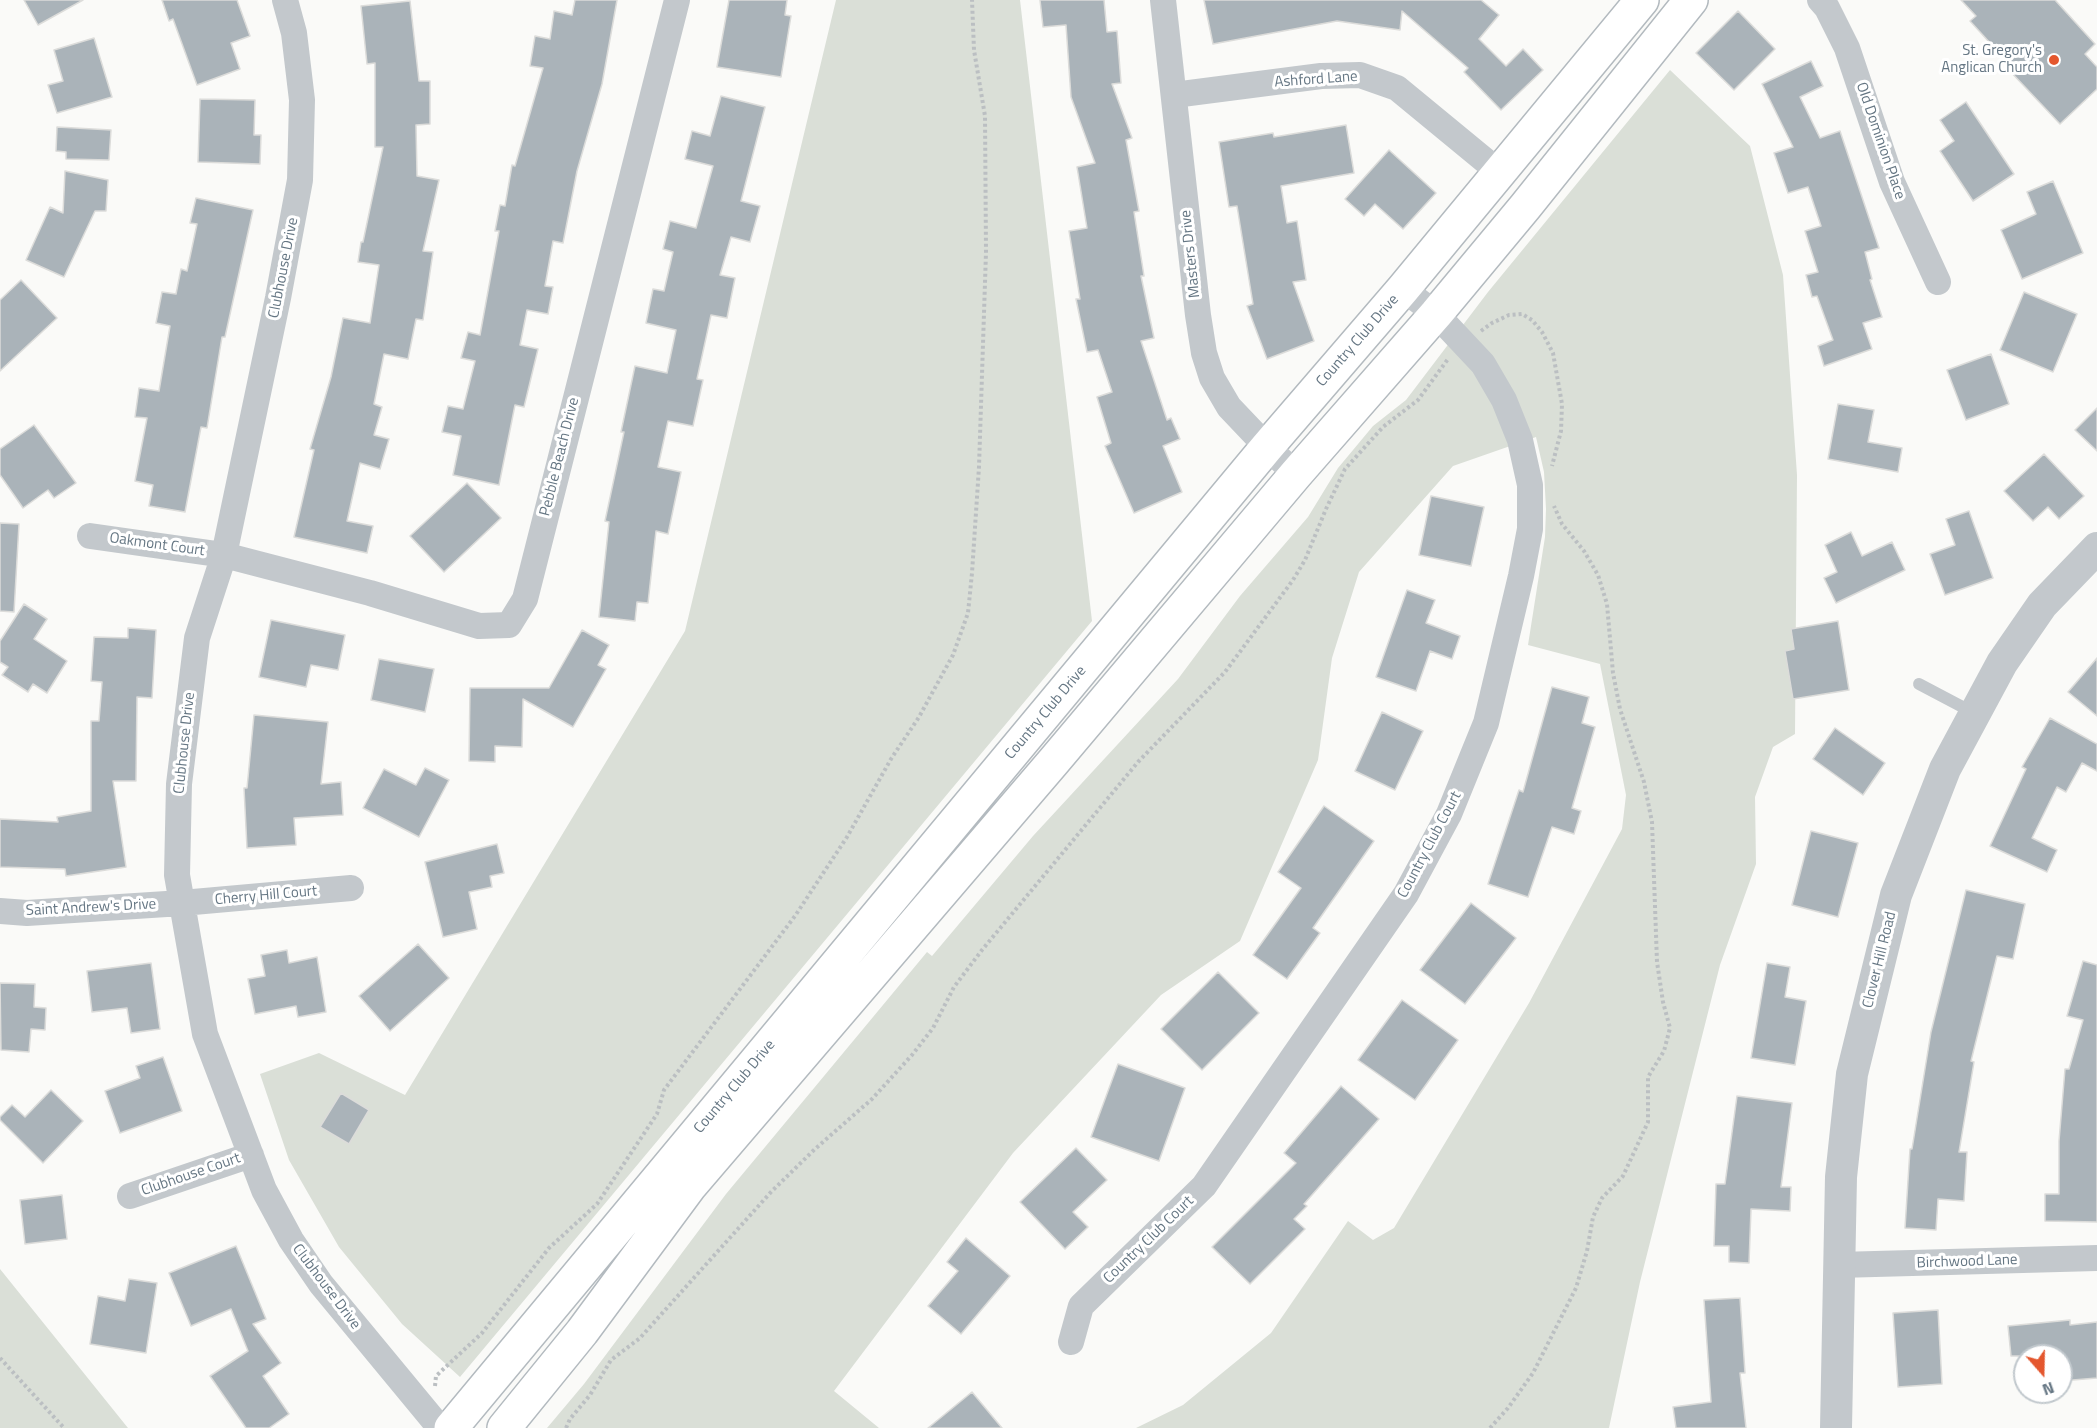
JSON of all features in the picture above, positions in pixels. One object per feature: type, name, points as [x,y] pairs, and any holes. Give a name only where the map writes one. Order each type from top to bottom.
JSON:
[{"type":"main road","name":"Country Club Drive","points":[[442,1425],[1403,289],[1642,0]]},
{"type":"main road","name":"Country Club Drive","points":[[504,1428],[582,1332],[690,1186],[1047,770],[1296,474],[1436,314],[1691,0]]},
{"type":"street","name":"Clubhouse Drive","points":[[285,0],[294,33],[302,100],[300,180],[279,298],[224,555],[197,638],[180,773],[177,875],[205,1034],[264,1190],[291,1240],[321,1284],[442,1425]]},
{"type":"street","name":"Pebble Beach Drive","points":[[224,555],[370,593],[479,626],[509,625],[525,599],[677,0]]},
{"type":"street","name":"Masters Drive","points":[[1163,0],[1204,353],[1212,378],[1229,407],[1296,474]]},
{"type":"street","name":"Old Dominion Place","points":[[1820,0],[1827,8],[1847,48],[1892,182],[1938,282]]},
{"type":"street","name":"Ashford Lane","points":[[1174,95],[1322,76],[1360,75],[1397,88],[1499,172]]},
{"type":"street","name":"Country Club Court","points":[[1071,1342],[1081,1306],[1204,1186],[1406,894],[1449,814],[1486,723],[1530,529],[1530,485],[1520,440],[1504,400],[1483,364],[1436,314],[1403,289]]},
{"type":"street","name":"Oakmont Court","points":[[90,536],[224,555]]},
{"type":"street","name":"Clover Hill Road","points":[[1836,1428],[1840,1177],[1852,1074],[1896,895],[1945,769],[2002,663],[2042,605],[2097,548]]},
{"type":"street","name":"Cherry Hill Court","points":[[182,903],[351,888]]},
{"type":"street","name":"Saint Andrew's Drive","points":[[0,911],[27,913],[182,903]]},
{"type":"street","name":"Clubhouse Court","points":[[130,1196],[251,1155]]},
{"type":"street","name":"Birchwood Lane","points":[[1838,1265],[2097,1258]]},
{"type":"lane","points":[[1919,684],[1975,713]]},
{"type":"path","points":[[442,1425],[436,1376],[482,1334],[549,1248],[597,1204],[657,1114],[664,1090],[795,916],[840,847],[891,759],[919,717],[953,655],[968,613],[972,573],[979,467],[986,252],[985,116],[974,51],[972,0]]},
{"type":"path","points":[[566,1428],[570,1419],[590,1395],[611,1360],[640,1338],[771,1192],[815,1149],[872,1099],[912,1055],[933,1028],[954,987],[982,950],[1137,762],[1226,672],[1272,610],[1305,560],[1345,469],[1383,427],[1418,400],[1442,364],[1492,323],[1509,315],[1522,314],[1532,320],[1554,353],[1562,404],[1561,431],[1551,471]]},
{"type":"path","points":[[1490,1428],[1508,1408],[1533,1373],[1576,1288],[1587,1251],[1593,1217],[1602,1198],[1623,1176],[1648,1122],[1648,1077],[1664,1051],[1670,1028],[1663,1002],[1657,962],[1652,822],[1644,782],[1620,709],[1613,673],[1607,604],[1598,575],[1584,551],[1562,524],[1553,499]]},
{"type":"path","points":[[0,1358],[64,1428]]},
{"type":"shaded area","points":[[836,0],[1020,0],[1092,621],[460,1377],[402,1324],[339,1247],[289,1160],[260,1074],[319,1053],[405,1095],[685,631]]},
{"type":"shaded area","points":[[1670,70],[1750,146],[1783,275],[1797,475],[1795,734],[1773,747],[1755,797],[1756,864],[1720,965],[1640,1282],[1609,1428],[1136,1428],[1183,1405],[1271,1333],[1348,1221],[1373,1240],[1394,1228],[1529,1003],[1622,829],[1626,795],[1600,664],[1528,645],[1545,537],[1544,472],[1536,437],[1453,466],[1359,572],[1332,658],[1318,760],[1240,941],[1161,995],[1013,1153],[834,1391],[879,1428],[547,1428],[584,1384],[726,1194],[927,952],[932,956],[1033,836],[1178,679],[1240,596],[1308,517],[1338,468],[1373,426],[1406,400],[1488,292]]},
{"type":"shaded area","points":[[0,1269],[128,1428],[0,1428]]},
{"type":"building","points":[[24,0],[83,0],[38,25]]},
{"type":"building","points":[[162,0],[237,0],[250,36],[231,43],[240,69],[197,85],[173,19],[169,21]]},
{"type":"building","points":[[575,0],[617,0],[602,84],[577,171],[563,243],[553,241],[545,286],[553,287],[548,314],[527,310],[520,345],[538,349],[524,407],[515,405],[499,485],[453,475],[461,436],[442,432],[448,406],[463,409],[475,361],[461,358],[468,332],[480,335],[499,231],[495,231],[500,205],[505,206],[512,165],[515,166],[543,68],[530,66],[535,36],[550,39],[554,11],[572,15]]},
{"type":"building","points":[[729,0],[787,0],[785,15],[791,16],[781,77],[717,67]]},
{"type":"building","points":[[1040,0],[1104,0],[1107,32],[1117,31],[1121,83],[1112,84],[1132,138],[1126,140],[1139,211],[1134,212],[1144,276],[1141,276],[1154,338],[1141,341],[1167,420],[1171,418],[1180,439],[1163,446],[1182,492],[1134,513],[1105,446],[1111,443],[1097,397],[1112,392],[1098,350],[1087,352],[1076,299],[1080,299],[1069,231],[1087,228],[1077,167],[1095,163],[1071,97],[1066,25],[1043,27]]},
{"type":"building","points":[[1204,0],[1481,0],[1499,15],[1479,39],[1506,66],[1523,49],[1543,70],[1501,110],[1464,72],[1468,68],[1402,11],[1400,30],[1337,21],[1213,44]]},
{"type":"building","name":"St. Gregory's Anglican Church","points":[[1961,0],[2055,0],[2095,44],[2085,54],[2097,67],[2097,89],[2060,124],[2008,69],[2011,66],[1970,21],[1976,16]]},
{"type":"building","points":[[410,1],[419,81],[430,81],[430,124],[416,125],[417,176],[439,180],[423,251],[433,252],[423,320],[416,319],[408,359],[384,354],[374,404],[382,407],[374,435],[389,439],[380,469],[360,463],[347,521],[373,526],[367,553],[294,537],[314,450],[310,449],[331,377],[343,318],[370,323],[379,265],[358,262],[383,147],[375,147],[375,63],[367,64],[361,6]]},
{"type":"building","points":[[1738,11],[1775,49],[1734,90],[1696,53]]},
{"type":"building","points":[[94,38],[112,97],[57,113],[48,85],[63,81],[54,50]]},
{"type":"building","points":[[1811,61],[1823,86],[1800,97],[1820,138],[1840,131],[1879,248],[1865,252],[1872,279],[1870,280],[1882,317],[1863,323],[1872,349],[1824,366],[1818,346],[1833,340],[1817,296],[1812,297],[1806,275],[1818,272],[1805,231],[1821,226],[1808,187],[1788,193],[1774,153],[1793,147],[1762,84]]},
{"type":"building","points":[[721,96],[765,107],[741,201],[760,206],[750,242],[731,237],[720,275],[735,278],[727,318],[711,315],[697,379],[703,380],[693,426],[668,421],[658,467],[681,472],[668,534],[656,531],[648,603],[637,602],[635,621],[599,617],[609,522],[605,521],[635,366],[667,373],[676,330],[646,323],[653,289],[664,291],[673,252],[663,249],[670,221],[696,228],[713,166],[685,159],[692,131],[710,136]]},
{"type":"building","points":[[200,99],[255,100],[254,135],[261,135],[260,164],[198,162]]},
{"type":"building","points":[[1966,102],[2014,174],[1973,201],[1940,151],[1954,141],[1940,120]]},
{"type":"building","points":[[1346,125],[1354,173],[1281,186],[1287,223],[1297,221],[1306,280],[1293,282],[1314,341],[1267,359],[1247,306],[1253,304],[1237,206],[1229,207],[1219,142],[1273,133],[1274,137]]},
{"type":"building","points":[[57,127],[111,130],[109,160],[66,159],[66,152],[56,151]]},
{"type":"building","points":[[1389,150],[1436,193],[1403,229],[1375,204],[1364,216],[1345,199]]},
{"type":"building","points":[[65,171],[108,180],[106,211],[95,211],[64,277],[26,260],[50,207],[63,213]]},
{"type":"building","points":[[2053,181],[2083,253],[2022,279],[2001,230],[2036,214],[2027,192]]},
{"type":"building","points":[[196,198],[253,210],[225,337],[222,337],[207,428],[201,427],[185,512],[149,506],[153,485],[135,481],[147,418],[135,417],[139,388],[159,391],[170,326],[156,323],[162,292],[176,294],[181,269],[187,271],[197,224],[190,223]]},
{"type":"building","points":[[21,280],[57,318],[0,371],[0,300]]},
{"type":"building","points":[[2024,292],[2077,314],[2053,372],[2000,350]]},
{"type":"building","points":[[1991,354],[2009,404],[1966,420],[1947,370]]},
{"type":"building","points":[[1838,404],[1874,410],[1868,442],[1902,448],[1898,472],[1828,459]]},
{"type":"building","points":[[2097,408],[2097,451],[2075,430]]},
{"type":"building","points":[[34,425],[76,483],[54,498],[48,490],[23,508],[0,475],[0,449]]},
{"type":"building","points":[[2044,454],[2084,496],[2059,519],[2048,507],[2033,521],[2004,491]]},
{"type":"building","points":[[467,483],[501,518],[444,572],[410,536]]},
{"type":"building","points":[[1431,496],[1484,507],[1471,566],[1419,555]]},
{"type":"building","points":[[1969,511],[1993,578],[1945,595],[1930,554],[1955,545],[1946,519]]},
{"type":"building","points":[[0,523],[19,524],[14,612],[0,611]]},
{"type":"building","points":[[1851,532],[1862,556],[1892,542],[1905,570],[1836,603],[1824,578],[1837,572],[1825,545]]},
{"type":"building","points":[[1407,590],[1435,600],[1426,623],[1460,636],[1452,659],[1430,651],[1416,691],[1376,677]]},
{"type":"building","points":[[24,604],[47,619],[34,639],[67,661],[47,693],[33,684],[28,692],[2,675],[8,667],[0,662],[0,641]]},
{"type":"building","points":[[271,620],[345,635],[338,670],[311,665],[306,687],[259,677]]},
{"type":"building","points":[[1838,621],[1849,690],[1793,699],[1785,651],[1794,649],[1791,629]]},
{"type":"building","points":[[128,628],[156,630],[152,698],[137,697],[136,781],[113,781],[126,867],[66,876],[65,869],[0,867],[0,819],[58,822],[57,817],[91,811],[91,721],[99,721],[102,682],[91,681],[94,637],[128,638]]},
{"type":"building","points":[[582,630],[609,645],[598,665],[606,669],[573,727],[523,699],[522,747],[495,746],[495,762],[469,761],[470,688],[549,688]]},
{"type":"building","points":[[2097,658],[2097,716],[2068,692]]},
{"type":"building","points":[[379,659],[434,669],[425,712],[371,700]]},
{"type":"building","points":[[1552,687],[1589,697],[1582,723],[1595,727],[1572,808],[1581,811],[1574,834],[1552,827],[1528,897],[1488,884],[1519,790],[1523,792]]},
{"type":"building","points":[[1382,712],[1423,731],[1395,790],[1355,771]]},
{"type":"building","points":[[254,715],[328,722],[321,784],[341,782],[343,815],[294,818],[296,845],[247,848],[244,788],[247,788]]},
{"type":"building","points":[[2050,718],[2097,744],[2097,771],[2082,763],[2066,792],[2057,787],[2032,838],[2057,850],[2047,872],[1990,846],[2026,769],[2022,767]]},
{"type":"building","points":[[1835,728],[1885,763],[1863,795],[1813,759]]},
{"type":"building","points":[[425,768],[449,780],[419,837],[363,808],[384,769],[416,785]]},
{"type":"building","points":[[1324,806],[1374,841],[1313,928],[1320,933],[1287,979],[1253,955],[1301,888],[1278,872]]},
{"type":"building","points":[[1811,831],[1858,843],[1838,917],[1792,905]]},
{"type":"building","points":[[497,844],[504,873],[490,876],[492,887],[469,892],[477,929],[443,937],[425,862]]},
{"type":"building","points":[[1966,890],[2025,904],[2013,959],[1997,956],[1971,1061],[1974,1062],[1959,1152],[1967,1152],[1964,1201],[1938,1199],[1936,1230],[1905,1228],[1910,1149],[1912,1149],[1931,1032]]},
{"type":"building","points":[[1471,903],[1516,938],[1465,1004],[1420,970]]},
{"type":"building","points":[[418,944],[449,978],[390,1031],[359,996]]},
{"type":"building","points":[[287,950],[289,963],[317,957],[326,1012],[298,1017],[296,1006],[255,1014],[248,979],[265,976],[261,955]]},
{"type":"building","points":[[2083,961],[2097,965],[2097,1222],[2045,1221],[2045,1194],[2059,1194],[2059,1141],[2065,1069],[2069,1069],[2083,1020],[2067,1016]]},
{"type":"building","points":[[151,963],[160,1029],[131,1033],[127,1008],[92,1012],[87,971]]},
{"type":"building","points":[[1767,963],[1790,967],[1785,997],[1806,1001],[1795,1065],[1751,1058]]},
{"type":"building","points":[[1218,972],[1259,1013],[1202,1070],[1161,1029]]},
{"type":"building","points":[[0,983],[35,984],[34,1007],[46,1008],[45,1030],[31,1029],[29,1052],[1,1050]]},
{"type":"building","points":[[1402,1000],[1458,1040],[1415,1100],[1358,1060]]},
{"type":"building","points":[[163,1057],[182,1111],[120,1133],[105,1091],[140,1078],[136,1066]]},
{"type":"building","points":[[1118,1064],[1185,1088],[1159,1161],[1091,1137]]},
{"type":"building","points":[[1341,1086],[1379,1119],[1304,1204],[1307,1206],[1294,1219],[1305,1229],[1250,1284],[1212,1247],[1296,1163],[1284,1153]]},
{"type":"building","points":[[51,1090],[83,1121],[43,1163],[0,1120],[0,1117],[12,1105],[25,1117]]},
{"type":"building","points":[[341,1093],[369,1110],[349,1144],[320,1127]]},
{"type":"building","points":[[1737,1096],[1792,1103],[1781,1187],[1791,1187],[1790,1211],[1751,1209],[1749,1263],[1729,1262],[1729,1246],[1714,1246],[1716,1184],[1725,1184]]},
{"type":"building","points":[[1076,1148],[1107,1180],[1073,1212],[1088,1227],[1065,1249],[1020,1202]]},
{"type":"building","points":[[62,1195],[67,1239],[25,1244],[20,1200]]},
{"type":"building","points":[[966,1238],[1010,1276],[961,1334],[928,1306],[958,1271],[947,1262]]},
{"type":"building","points":[[236,1246],[266,1319],[253,1324],[281,1363],[263,1376],[289,1414],[269,1428],[246,1428],[210,1376],[248,1351],[231,1309],[191,1326],[169,1273]]},
{"type":"building","points":[[129,1279],[157,1283],[146,1353],[90,1344],[98,1296],[125,1301]]},
{"type":"building","points":[[1740,1298],[1745,1373],[1740,1373],[1746,1428],[1676,1428],[1673,1407],[1711,1402],[1704,1300]]},
{"type":"building","points":[[1938,1310],[1942,1384],[1898,1387],[1893,1313]]},
{"type":"building","points":[[2070,1320],[2070,1325],[2097,1322],[2097,1378],[2073,1380],[2073,1344],[2013,1344],[2013,1356],[2011,1356],[2008,1326]]},
{"type":"building","points":[[972,1392],[1002,1428],[928,1428]]},
{"type":"place","name":"St. Gregory's Anglican Church","points":[[2054,60]]}]
